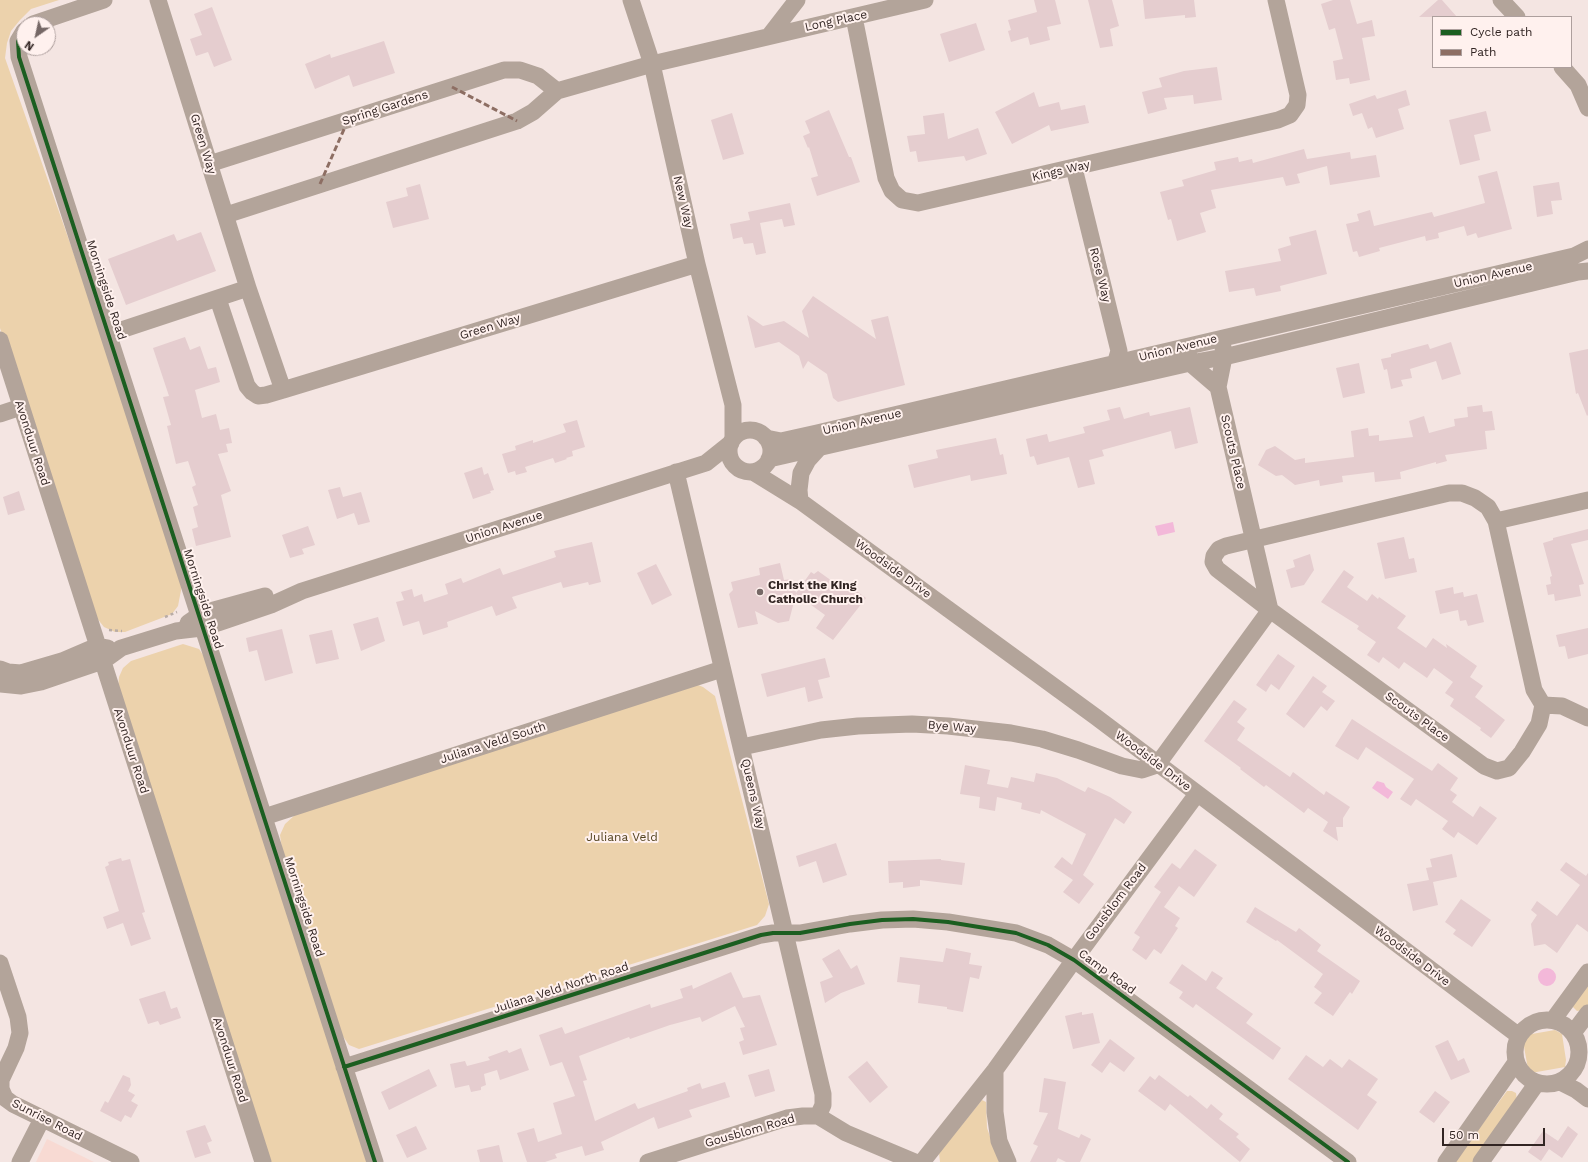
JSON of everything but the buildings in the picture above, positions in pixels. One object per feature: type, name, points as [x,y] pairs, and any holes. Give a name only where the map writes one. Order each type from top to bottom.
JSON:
[{"type":"street","points":[[56,16],[104,0]]},
{"type":"street","name":"Green Way","points":[[158,0],[248,288],[283,390]]},
{"type":"street","name":"New Way","points":[[631,0],[652,64],[697,264],[732,405],[737,438]]},
{"type":"street","name":"Long Place","points":[[770,35],[796,0]]},
{"type":"street","name":"Long Place","points":[[652,64],[770,35],[925,0]]},
{"type":"street","name":"Kings Way","points":[[854,17],[886,178],[892,191],[902,200],[918,203],[1278,120],[1290,115],[1297,105],[1298,95],[1276,0]]},
{"type":"street","points":[[1501,0],[1516,16]]},
{"type":"street","name":"Morningside Road","points":[[19,56],[375,1162]]},
{"type":"street","points":[[226,214],[517,121],[533,112],[557,91],[652,64]]},
{"type":"street","points":[[1563,68],[1583,82],[1588,108]]},
{"type":"street","name":"Spring Gardens","points":[[209,164],[504,70],[520,70],[538,76],[557,91]]},
{"type":"street","name":"Rose Way","points":[[1074,168],[1119,351],[1110,381]]},
{"type":"street","name":"Union Avenue","points":[[763,465],[818,441],[910,419],[1115,363],[1574,256],[1588,249]]},
{"type":"street","name":"Green Way","points":[[218,299],[247,386],[258,396],[283,390],[697,264]]},
{"type":"street","name":"Union Avenue","points":[[910,419],[1110,381],[1224,357],[1578,272],[1588,271]]},
{"type":"street","points":[[109,334],[248,288]]},
{"type":"street","name":"Scouts Place","points":[[1222,337],[1224,357],[1218,387],[1270,610]]},
{"type":"street","name":"Avonduur Road","points":[[0,340],[263,1162]]},
{"type":"street","points":[[1186,346],[1190,363],[1218,387]]},
{"type":"street","points":[[0,414],[21,407]]},
{"type":"street","points":[[758,432],[766,438],[771,447],[763,465],[742,470],[735,466],[730,455],[737,438],[758,432]]},
{"type":"street","name":"Union Avenue","points":[[100,654],[176,631],[200,622],[271,605],[302,591],[706,462],[737,438]]},
{"type":"street","name":"Union Avenue","points":[[766,438],[781,441],[818,441]]},
{"type":"street","points":[[800,501],[799,490],[801,473],[818,441]]},
{"type":"street","name":"Union Avenue","points":[[706,462],[735,466]]},
{"type":"street","name":"Woodside Drive","points":[[763,465],[785,491],[1096,717],[1157,765],[1519,1036]]},
{"type":"street","name":"Queens Way","points":[[676,472],[823,1094],[822,1105],[818,1116]]},
{"type":"street","name":"Scouts Place","points":[[1448,493],[1462,493],[1475,498],[1488,507],[1496,521],[1534,690],[1543,705],[1539,724],[1522,752],[1509,768],[1497,771],[1484,766],[1270,610],[1217,569],[1213,562],[1214,556],[1219,549],[1253,540],[1448,493]]},
{"type":"street","points":[[1496,521],[1588,500]]},
{"type":"street","points":[[1157,765],[1270,610]]},
{"type":"street","points":[[3,681],[21,672],[62,661],[100,654]]},
{"type":"street","name":"Juliana Veld South","points":[[264,817],[722,669]]},
{"type":"street","points":[[1543,705],[1562,706],[1588,718]]},
{"type":"street","name":"Bye Way","points":[[742,747],[821,730],[858,726],[912,724],[1011,733],[1042,739],[1133,769],[1142,770],[1157,765]]},
{"type":"street","name":"Gousblom Road","points":[[922,1162],[995,1070],[1074,960],[1197,794]]},
{"type":"street","name":"Camp Road","points":[[785,933],[800,933],[882,920],[914,919],[948,922],[1016,933],[1048,946],[1074,960],[1348,1162]]},
{"type":"street","name":"Juliana Veld North Road","points":[[344,1067],[761,935],[785,933]]},
{"type":"street","name":"Sunrise Road","points":[[0,963],[18,1017],[20,1033],[16,1048],[1,1080],[1,1089],[5,1098],[13,1104],[42,1119],[131,1162]]},
{"type":"street","points":[[1553,1020],[1588,972]]},
{"type":"street","points":[[1573,1033],[1588,1013]]},
{"type":"street","points":[[1553,1020],[1563,1024],[1573,1033],[1584,1062],[1573,1073],[1560,1082],[1549,1085],[1537,1083],[1524,1075],[1516,1062],[1514,1053],[1519,1036],[1528,1026],[1540,1021],[1553,1020]]},
{"type":"street","points":[[1446,1162],[1516,1062]]},
{"type":"street","points":[[995,1070],[995,1112],[999,1141],[1008,1162]]},
{"type":"street","points":[[1560,1082],[1576,1090],[1588,1099]]},
{"type":"street","points":[[1481,1162],[1537,1083]]},
{"type":"street","points":[[818,1116],[846,1133],[915,1162]]},
{"type":"street","name":"Gousblom Road","points":[[648,1162],[787,1118],[818,1116]]},
{"type":"street","points":[[20,1162],[42,1119]]},
{"type":"shaded area","points":[[1173,522],[1175,532],[1158,536],[1155,526]]},
{"type":"shaded area","points":[[1377,781],[1384,783],[1386,787],[1393,792],[1388,799],[1372,788]]},
{"type":"shaded area","points":[[1547,968],[1553,971],[1556,977],[1553,983],[1547,986],[1541,983],[1538,977],[1541,971]]},
{"type":"shaded area","points":[[47,1139],[94,1162],[36,1162]]},
{"type":"green space","points":[[0,0],[59,0],[31,9],[24,16],[16,16],[16,25],[11,31],[7,43],[5,58],[103,337],[182,585],[178,606],[172,614],[125,632],[115,632],[104,627],[96,617],[0,328]]},
{"type":"green space","points":[[183,644],[199,649],[205,658],[367,1162],[270,1162],[118,688],[119,677],[123,668],[131,661]]},
{"type":"green space","name":"Juliana Veld","points":[[693,683],[703,687],[715,696],[769,904],[765,916],[757,925],[359,1049],[349,1045],[342,1035],[282,849],[280,835],[285,824],[295,815]]},
{"type":"green space","points":[[1588,981],[1588,1005],[1584,1010],[1577,1011],[1572,1006]]},
{"type":"green space","points":[[1555,1030],[1562,1034],[1566,1060],[1565,1067],[1531,1073],[1528,1069],[1523,1041],[1526,1035]]},
{"type":"green space","points":[[1507,1091],[1516,1093],[1517,1101],[1473,1162],[1454,1162]]},
{"type":"green space","points":[[982,1100],[986,1102],[987,1128],[999,1162],[940,1162],[939,1153]]},
{"type":"marked path","points":[[452,87],[517,121]]},
{"type":"marked path","points":[[320,184],[348,120]]},
{"type":"cycle path","points":[[19,56],[375,1162]]},
{"type":"cycle path","points":[[344,1067],[761,935],[773,933],[800,933],[882,920],[913,919],[948,922],[1016,933],[1048,945],[1074,960],[1348,1162]]},
{"type":"place","name":"Christ the King Catholic Church","points":[[760,592]]}]
